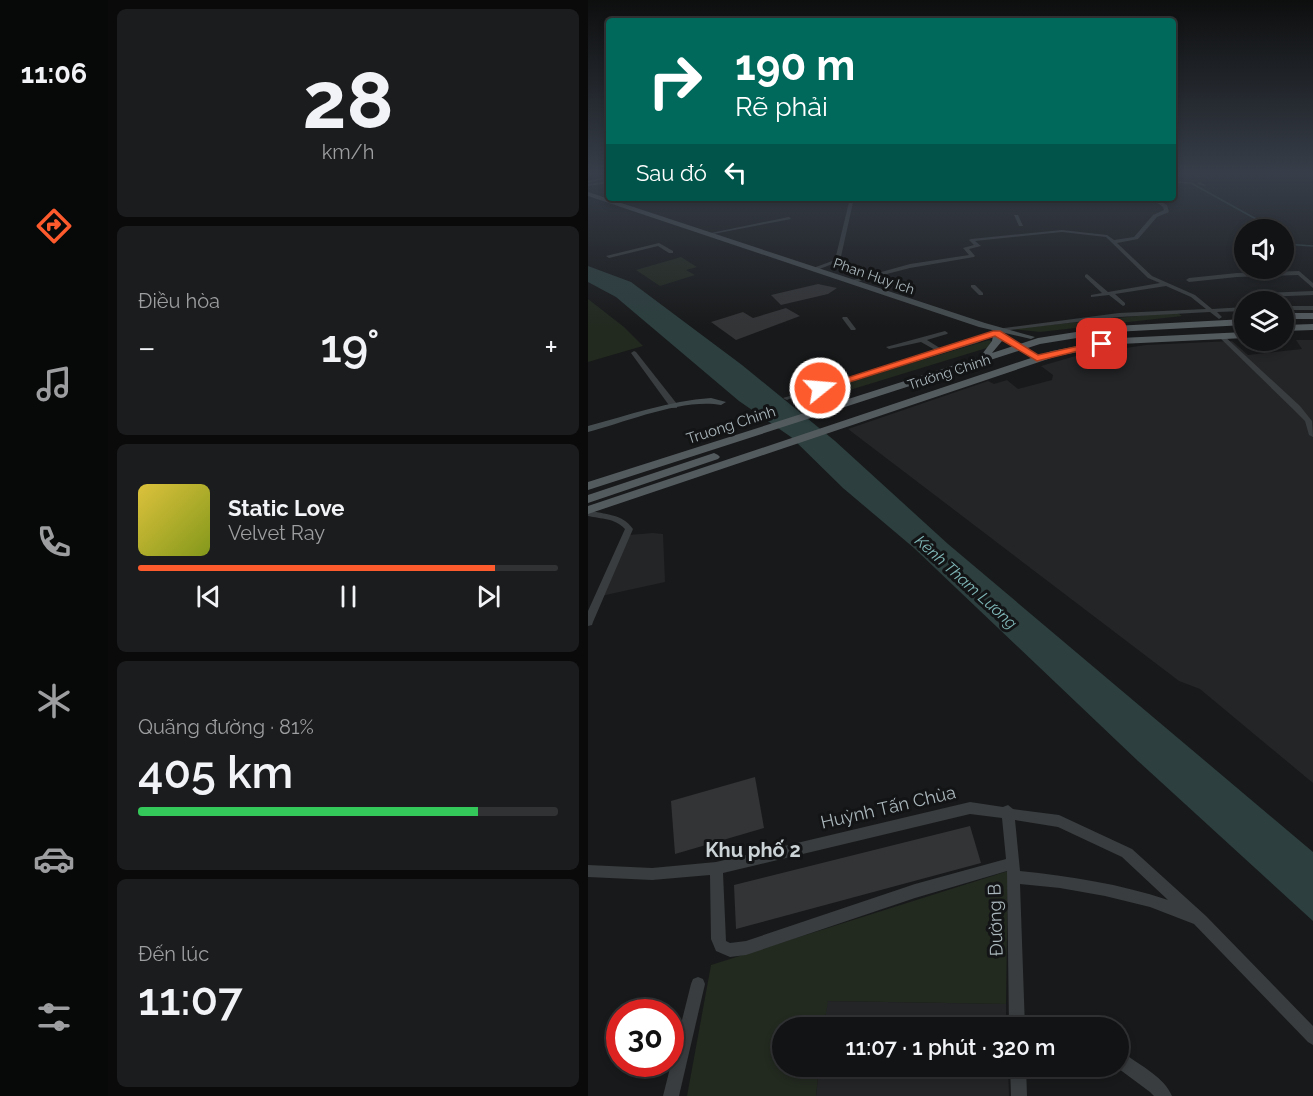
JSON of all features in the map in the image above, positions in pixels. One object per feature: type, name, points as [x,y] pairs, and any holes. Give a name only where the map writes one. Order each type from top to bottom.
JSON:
[{"type":"main road","name":"Phan Huy Ich","points":[[678,224],[1000,332]]},
{"type":"main road","name":"Trường Chinh","points":[[831,413],[1024,349],[1034,339],[1106,324],[1234,317]]},
{"type":"main road","points":[[1294,319],[1313,318]]},
{"type":"main road","name":"Trường Chinh","points":[[1034,339],[1114,328],[1234,323]]},
{"type":"main road","points":[[1294,328],[1313,327]]},
{"type":"main road","name":"Trường Chinh","points":[[1051,350],[1122,336],[1234,331]]},
{"type":"main road","points":[[1000,332],[1034,339],[1051,350]]},
{"type":"main road","points":[[980,359],[992,348],[1000,332]]},
{"type":"main road","points":[[1000,332],[1024,349]]},
{"type":"main road","points":[[1294,334],[1313,333]]},
{"type":"main road","name":"Trường Chinh","points":[[906,388],[992,348],[1051,350],[1120,341],[1234,335]]},
{"type":"main road","name":"Truong Chinh","points":[[588,499],[750,440],[906,388],[980,359],[1024,349]]},
{"type":"main road","points":[[588,429],[674,406],[712,400],[721,402]]},
{"type":"main road","points":[[588,512],[750,440],[831,413]]},
{"type":"main road","points":[[588,477],[750,440]]},
{"type":"main road","name":"Truong Chinh","points":[[588,486],[750,440]]},
{"type":"street","points":[[708,234],[758,224]]},
{"type":"street","points":[[816,269],[837,261],[846,224]]},
{"type":"street","points":[[1112,242],[1136,238],[1148,224]]},
{"type":"street","points":[[852,281],[910,266],[972,256],[966,248],[978,246],[971,240],[1062,231],[1104,236],[1150,277],[1194,296],[1219,317]]},
{"type":"street","points":[[609,256],[659,244],[671,252]]},
{"type":"street","points":[[1189,280],[1237,274],[1299,273],[1313,286]]},
{"type":"street","points":[[1087,276],[1123,304]]},
{"type":"street","points":[[1093,296],[1168,284]]},
{"type":"street","points":[[973,286],[981,294]]},
{"type":"street","points":[[1294,294],[1313,293]]},
{"type":"street","points":[[1294,308],[1313,308]]},
{"type":"street","points":[[1209,309],[1234,309]]},
{"type":"street","name":"Trường Chinh","points":[[787,398],[1019,327],[1119,315],[1209,309]]},
{"type":"street","points":[[845,318],[853,329]]},
{"type":"street","points":[[889,347],[945,333]]},
{"type":"street","points":[[1220,335],[1297,408],[1308,421],[1313,435]]},
{"type":"street","points":[[922,340],[942,352]]},
{"type":"street","points":[[634,353],[674,406]]},
{"type":"street","points":[[588,512],[618,519],[625,522],[629,529],[588,622]]},
{"type":"street","name":"Huỳnh Tấn Chùa","points":[[588,871],[652,874],[716,868],[970,808],[1008,811],[1059,821],[1127,853],[1201,921],[1313,1037]]},
{"type":"street","name":"Đường B","points":[[1008,811],[1013,870],[1017,1017]]},
{"type":"street","points":[[716,868],[718,939],[722,946],[730,950],[746,948],[915,891],[1013,870]]},
{"type":"street","name":"Huỳnh Tấn Chùa","points":[[1013,870],[1120,891],[1165,904],[1201,921]]},
{"type":"street","points":[[671,1096],[698,984]]},
{"type":"street","points":[[1129,1067],[1156,1086],[1164,1096]]},
{"type":"street","points":[[1018,1077],[1019,1096]]},
{"type":"shaded area","points":[[681,257],[697,267],[686,270],[695,275],[660,286],[636,270]]},
{"type":"shaded area","points":[[588,299],[624,327],[643,346],[588,362]]},
{"type":"shaded area","points":[[1176,312],[1182,316],[1040,332],[1011,329]]},
{"type":"shaded area","points":[[989,340],[993,342],[990,347],[801,405],[794,398]]},
{"type":"shaded area","points":[[1296,340],[1313,340],[1313,783],[1200,689],[1179,681],[848,429],[988,381],[994,384],[1007,380],[1018,389],[1052,380],[1053,375],[1041,366],[1079,355],[1146,345],[1232,341],[1234,351],[1243,351],[1248,355],[1302,349]]},
{"type":"shaded area","points":[[663,534],[665,582],[601,596],[629,535]]},
{"type":"shaded area","points":[[1008,871],[1006,1004],[828,1001],[826,1017],[772,1017],[772,1077],[818,1077],[816,1096],[687,1096],[711,965]]},
{"type":"shaded area","points":[[827,1001],[1006,1004],[1006,1017],[825,1017]]},
{"type":"shaded area","points":[[818,1077],[1008,1077],[1009,1096],[816,1096]]},
{"type":"water","name":"Kênh Tham Lương","points":[[588,266],[631,282],[742,365],[835,441],[948,544],[1313,852],[1313,921],[1138,761],[914,548],[843,488],[791,437],[739,401],[616,297],[588,282]]},
{"type":"building","points":[[818,284],[837,288],[828,294],[781,305],[771,295]]},
{"type":"building","points":[[786,308],[800,316],[736,340],[711,322],[743,312],[753,318]]},
{"type":"building","points":[[755,777],[764,828],[675,854],[671,801]]},
{"type":"building","points":[[970,826],[981,863],[736,929],[734,885]]},
{"type":"waterway","points":[[1294,245],[1313,246]]},
{"type":"district","name":"Khu phố 2","points":[[753,850]]},
{"type":"route","points":[[820,388],[975,342],[997,333],[1037,358],[1102,344]]}]
